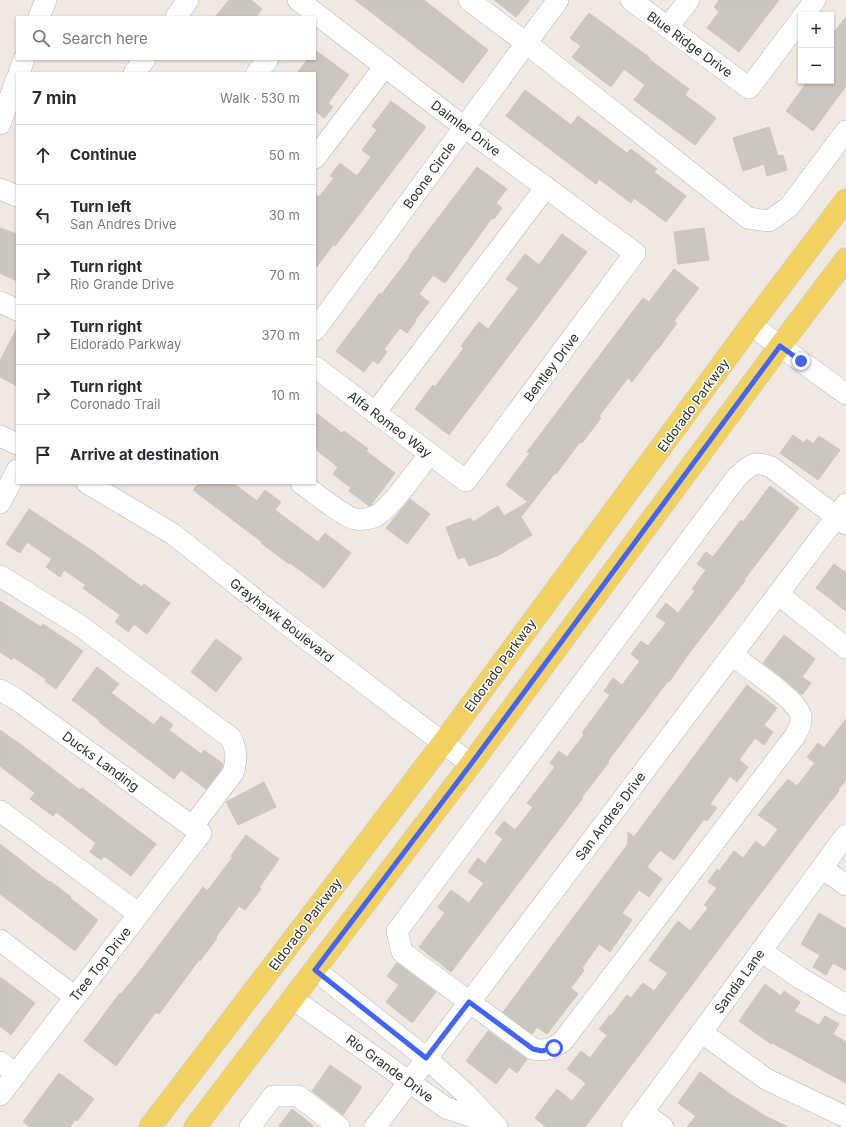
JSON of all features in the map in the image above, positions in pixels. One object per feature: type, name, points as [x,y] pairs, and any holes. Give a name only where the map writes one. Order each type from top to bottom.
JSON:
[{"type":"main road","name":"Eldorado Parkway","points":[[150,1127],[443,743],[751,325],[846,200]]},
{"type":"main road","points":[[195,1127],[294,999],[471,764],[846,259]]},
{"type":"street","points":[[39,16],[46,0]]},
{"type":"street","points":[[177,16],[188,0]]},
{"type":"street","points":[[470,0],[748,218],[769,221],[789,207],[846,131]]},
{"type":"street","name":"Boone Circle","points":[[316,329],[558,0]]},
{"type":"street","name":"Blue Ridge Drive","points":[[631,0],[749,88],[798,23]]},
{"type":"street","points":[[668,27],[689,0]]},
{"type":"street","points":[[806,12],[816,0]]},
{"type":"street","name":"Daimler Drive","points":[[301,8],[313,16]]},
{"type":"street","name":"Daimler Drive","points":[[316,18],[385,66],[464,127],[635,253]]},
{"type":"street","points":[[18,72],[24,60]]},
{"type":"street","points":[[135,72],[144,60]]},
{"type":"street","points":[[258,72],[267,60]]},
{"type":"street","points":[[316,157],[385,66]]},
{"type":"street","points":[[0,124],[13,83]]},
{"type":"street","points":[[375,412],[546,187]]},
{"type":"street","points":[[0,189],[16,196]]},
{"type":"street","name":"Bentley Drive","points":[[466,481],[635,253]]},
{"type":"street","points":[[0,302],[16,310]]},
{"type":"street","points":[[751,325],[846,394]]},
{"type":"street","name":"Alfa Romeo Way","points":[[316,368],[466,481]]},
{"type":"street","points":[[0,436],[16,444]]},
{"type":"street","points":[[302,484],[346,515],[355,519],[367,519],[376,516],[389,505],[430,454]]},
{"type":"street","points":[[732,655],[790,700],[801,715],[798,731],[563,1041],[554,1048],[542,1051],[533,1049],[402,952],[397,931],[737,477],[745,470],[760,462],[771,467],[843,515]]},
{"type":"street","points":[[0,503],[16,472]]},
{"type":"street","name":"Grayhawk Boulevard","points":[[89,484],[173,534],[280,619],[471,764]]},
{"type":"street","name":"San Andres Drive","points":[[375,1127],[778,594],[843,515]]},
{"type":"street","name":"Tree Top Drive","points":[[0,576],[80,625],[231,738],[236,748],[236,763],[233,773],[139,914],[0,1095]]},
{"type":"street","points":[[778,594],[846,648]]},
{"type":"street","name":"Ducks Landing","points":[[0,690],[16,699],[196,830]]},
{"type":"street","points":[[0,811],[139,914]]},
{"type":"street","name":"Sandia Lane","points":[[637,1120],[846,835]]},
{"type":"street","points":[[822,868],[846,885]]},
{"type":"street","points":[[0,940],[75,997]]},
{"type":"street","points":[[762,951],[800,978],[846,1005]]},
{"type":"street","name":"Rio Grande Drive","points":[[315,970],[426,1058],[464,1092],[495,1125]]},
{"type":"street","name":"Rio Grande Drive","points":[[294,999],[446,1108],[495,1125]]},
{"type":"street","points":[[701,1032],[766,1079],[846,1118]]},
{"type":"street","points":[[0,1062],[16,1074]]},
{"type":"street","points":[[250,1127],[273,1096],[298,1096],[339,1127]]},
{"type":"street","points":[[637,1120],[663,1127]]},
{"type":"building","points":[[229,0],[251,0],[262,9],[257,16],[216,16]]},
{"type":"building","points":[[355,0],[424,0],[488,50],[463,83]]},
{"type":"building","points":[[494,0],[530,0],[516,17]]},
{"type":"building","points":[[719,0],[779,0],[739,52],[707,28],[719,12],[714,7]]},
{"type":"building","points":[[589,13],[689,89],[685,95],[716,118],[695,145],[634,100],[645,85],[624,69],[611,87],[572,57],[581,46],[570,38]]},
{"type":"building","points":[[846,17],[846,86],[813,131],[786,111],[806,84],[834,84],[834,32]]},
{"type":"building","points":[[316,51],[349,75],[328,103],[333,107],[324,118],[316,112],[316,72],[298,72],[307,60],[316,60]]},
{"type":"building","points":[[525,90],[571,125],[578,116],[627,153],[631,149],[657,169],[654,172],[686,196],[666,222],[634,198],[631,203],[599,179],[596,184],[506,116]]},
{"type":"building","points":[[391,101],[426,127],[335,246],[333,245],[316,268],[316,195],[319,197],[334,178],[330,176],[340,163],[357,176],[371,157],[362,150],[377,130],[372,126]]},
{"type":"building","points":[[769,127],[778,156],[783,155],[787,170],[767,176],[764,164],[743,171],[733,138]]},
{"type":"building","points":[[477,167],[507,189],[496,203],[502,208],[494,219],[492,218],[445,283],[433,275],[419,294],[429,302],[415,320],[416,321],[407,333],[400,328],[384,349],[387,352],[378,364],[373,360],[364,372],[336,351],[380,293],[381,295]]},
{"type":"building","points":[[0,228],[16,234],[16,281],[0,273]]},
{"type":"building","points":[[704,228],[709,260],[678,264],[674,232]]},
{"type":"building","points":[[562,234],[587,252],[449,435],[415,409],[433,385],[435,387],[464,348],[461,346],[479,322],[488,329],[519,288],[506,279],[525,254],[539,265]]},
{"type":"building","points":[[674,269],[699,288],[674,321],[677,323],[658,349],[632,382],[628,378],[599,416],[601,418],[582,443],[580,442],[521,517],[532,535],[497,556],[469,566],[465,557],[458,559],[446,527],[471,518],[473,522],[498,506],[504,516],[528,502],[506,485],[530,453],[527,452],[643,298],[649,302]]},
{"type":"building","points":[[16,330],[16,385],[0,377],[0,361]]},
{"type":"building","points":[[316,413],[342,433],[344,431],[368,449],[366,451],[395,473],[369,506],[349,491],[351,488],[333,474],[338,467],[316,450]]},
{"type":"building","points":[[793,435],[804,443],[807,439],[813,444],[819,436],[840,450],[818,480],[780,453]]},
{"type":"building","points":[[198,484],[234,484],[257,501],[265,490],[281,502],[275,510],[318,542],[325,533],[351,553],[324,588],[290,563],[289,564],[193,490]]},
{"type":"building","points":[[770,486],[799,508],[451,972],[419,947],[445,913],[438,907],[451,890],[469,903],[484,883],[468,872],[478,858],[485,864],[503,839],[495,833],[504,821],[515,830],[533,807],[527,803],[555,767],[550,763],[559,751],[567,757],[584,735],[582,733],[610,695],[604,691],[613,678],[622,685],[640,661],[631,654],[641,641],[648,646],[666,623],[656,616],[666,603],[678,613],[695,591],[692,589],[706,570],[697,564],[706,552],[713,557],[741,520],[743,522]]},
{"type":"building","points":[[410,499],[430,514],[407,544],[386,528]]},
{"type":"building","points":[[29,509],[94,552],[142,587],[144,584],[170,603],[147,634],[134,624],[128,632],[115,622],[120,615],[83,588],[86,585],[64,570],[60,577],[46,567],[52,559],[27,542],[20,553],[6,544]]},
{"type":"building","points":[[834,564],[846,573],[846,611],[816,588]]},
{"type":"building","points":[[0,601],[41,627],[43,624],[83,651],[56,689],[45,681],[46,679],[13,657],[12,660],[0,652]]},
{"type":"building","points":[[784,635],[815,659],[802,677],[811,683],[802,695],[763,663]]},
{"type":"building","points":[[216,639],[242,658],[216,692],[191,672]]},
{"type":"building","points":[[97,667],[119,684],[111,693],[154,725],[161,716],[173,725],[169,730],[201,754],[204,750],[223,764],[222,768],[206,789],[181,770],[174,779],[72,700]]},
{"type":"building","points":[[747,685],[777,708],[764,725],[773,732],[764,745],[755,738],[739,760],[748,767],[737,782],[730,776],[710,804],[717,808],[707,821],[704,819],[674,860],[660,850],[647,867],[662,879],[649,897],[639,890],[622,913],[632,920],[610,952],[599,944],[582,968],[584,970],[571,988],[578,994],[547,1034],[537,1027],[532,1034],[503,1012],[628,844],[628,832],[634,837]]},
{"type":"building","points":[[846,719],[846,780],[838,790],[839,791],[585,1127],[546,1127],[535,1118],[557,1089],[572,1101],[586,1083],[567,1069],[581,1051],[590,1058],[607,1035],[599,1029],[627,995],[631,998],[643,983],[654,991],[668,973],[649,960],[678,921],[690,931],[708,908],[704,905],[717,888],[708,882],[717,869],[719,871],[734,851],[743,858],[756,841],[764,848],[778,829],[758,815],[788,779],[797,786],[815,763],[807,757],[818,743],[824,748]]},
{"type":"building","points":[[0,730],[80,790],[82,788],[156,844],[131,876],[104,856],[101,860],[90,852],[96,843],[56,812],[53,816],[30,799],[35,793],[0,766]]},
{"type":"building","points":[[264,782],[276,807],[238,825],[226,802]]},
{"type":"building","points":[[246,835],[279,859],[259,888],[261,889],[245,910],[239,906],[200,961],[199,960],[159,1014],[156,1012],[116,1066],[84,1041],[120,993],[121,994],[142,968],[203,887],[207,891],[233,857],[231,856]]},
{"type":"building","points":[[0,844],[71,897],[70,898],[98,920],[75,951],[0,894]]},
{"type":"building","points":[[819,913],[846,929],[846,970],[833,963],[826,975],[813,967],[820,955],[801,944]]},
{"type":"building","points":[[397,963],[436,992],[412,1023],[386,1002],[399,985],[387,976]]},
{"type":"building","points":[[0,977],[35,1003],[11,1035],[0,1026]]},
{"type":"building","points":[[765,984],[781,996],[784,991],[800,1002],[794,1011],[819,1025],[825,1016],[839,1024],[833,1034],[846,1042],[846,1083],[772,1043],[771,1044],[739,1021]]},
{"type":"building","points":[[488,1031],[527,1059],[517,1073],[509,1067],[496,1084],[466,1061]]},
{"type":"building","points":[[330,1065],[362,1087],[343,1115],[312,1091]]},
{"type":"building","points":[[700,1072],[730,1094],[767,1117],[788,1127],[687,1127],[696,1116],[678,1103]]},
{"type":"building","points":[[59,1073],[94,1099],[77,1121],[76,1119],[70,1127],[30,1127],[23,1122]]},
{"type":"building","points":[[292,1109],[315,1127],[278,1127]]},
{"type":"route","points":[[554,1048],[542,1051],[533,1049],[469,1002],[426,1058],[315,970],[471,764],[780,346],[801,361]]}]
